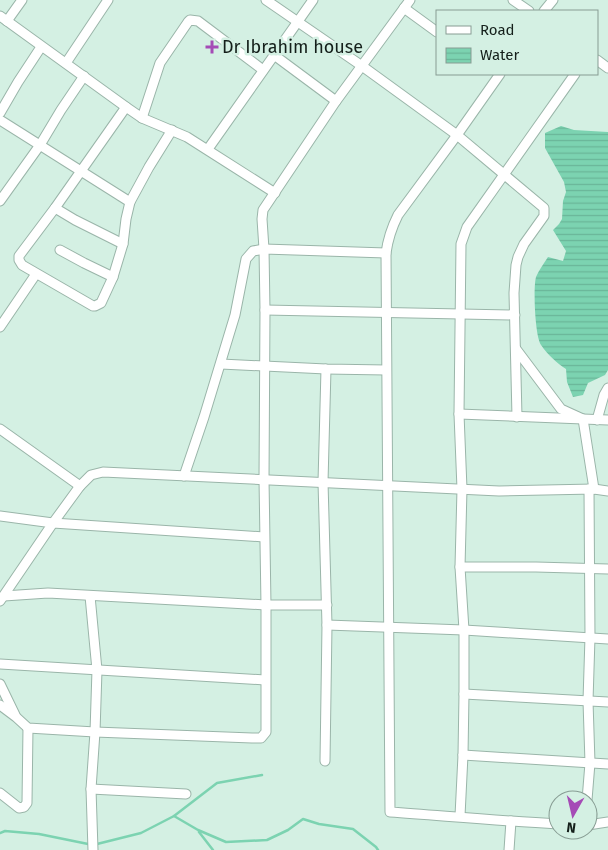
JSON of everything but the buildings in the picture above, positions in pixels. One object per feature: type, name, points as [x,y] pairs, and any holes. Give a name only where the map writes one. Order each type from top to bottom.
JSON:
[{"type":"street","points":[[22,0],[4,18],[142,118],[188,136],[275,193]]},
{"type":"street","points":[[66,63],[108,0]]},
{"type":"street","points":[[266,0],[362,66],[457,136],[544,208],[545,212],[542,219],[524,244],[516,265],[514,293],[517,417]]},
{"type":"street","points":[[208,149],[313,0]]},
{"type":"street","points":[[0,705],[28,728],[252,738],[262,738],[266,732],[263,210],[336,101],[410,0]]},
{"type":"street","points":[[513,0],[528,10]]},
{"type":"street","points":[[545,10],[553,0]]},
{"type":"street","points":[[404,8],[436,31]]},
{"type":"street","points":[[142,118],[160,63],[190,20],[198,21],[263,70]]},
{"type":"street","points":[[0,113],[41,46]]},
{"type":"street","points":[[602,64],[608,54]]},
{"type":"street","points":[[274,55],[336,101]]},
{"type":"street","points":[[497,75],[457,136],[398,215],[388,236],[386,253],[386,370],[390,812],[548,824]]},
{"type":"street","points":[[460,816],[464,694],[464,630],[460,567],[462,489],[459,414],[462,237],[503,175],[575,75]]},
{"type":"street","points":[[0,201],[40,145],[84,76]]},
{"type":"street","points":[[126,107],[19,256],[22,265],[95,306],[101,303],[113,277],[123,244],[130,202],[172,130]]},
{"type":"street","points":[[0,120],[130,202]]},
{"type":"street","points":[[55,208],[74,220],[123,244]]},
{"type":"street","points":[[184,476],[235,315],[246,259],[252,251],[264,249],[386,253]]},
{"type":"street","points":[[60,250],[84,264],[113,277]]},
{"type":"street","points":[[0,327],[36,274]]},
{"type":"street","points":[[265,310],[516,315]]},
{"type":"street","points":[[516,348],[561,409],[584,419]]},
{"type":"street","points":[[221,364],[386,370]]},
{"type":"street","points":[[325,761],[327,605],[324,482],[326,369]]},
{"type":"street","points":[[597,420],[604,395],[608,388]]},
{"type":"street","points":[[459,414],[608,420]]},
{"type":"street","points":[[584,419],[592,489],[589,568],[590,637],[588,701],[590,763],[588,790]]},
{"type":"street","points":[[0,429],[80,486]]},
{"type":"street","points":[[2,599],[52,523],[80,486],[91,476],[103,472],[499,491],[592,489],[608,491]]},
{"type":"street","points":[[0,507],[10,517]]},
{"type":"street","points":[[0,516],[52,523],[264,537]]},
{"type":"street","points":[[460,567],[536,566],[608,569]]},
{"type":"street","points":[[2,599],[48,593],[266,606],[327,605]]},
{"type":"street","points":[[90,596],[97,670],[91,789],[93,850]]},
{"type":"street","points":[[327,624],[608,639]]},
{"type":"street","points":[[0,664],[265,680]]},
{"type":"street","points":[[0,684],[16,718]]},
{"type":"street","points":[[464,694],[608,702]]},
{"type":"street","points":[[0,793],[19,808],[27,803],[28,728]]},
{"type":"street","points":[[463,755],[608,764]]},
{"type":"street","points":[[91,789],[186,794]]},
{"type":"street","points":[[509,850],[511,822]]},
{"type":"water","points":[[561,126],[574,130],[608,132],[608,370],[605,375],[588,383],[583,395],[573,397],[567,382],[566,369],[541,345],[537,332],[535,312],[535,283],[537,274],[548,257],[563,261],[566,251],[553,230],[562,219],[563,201],[566,192],[564,182],[545,148],[545,133]]},
{"type":"waterway","points":[[174,816],[217,783],[262,775]]},
{"type":"waterway","points":[[0,833],[5,831],[39,834],[93,845],[141,833],[174,816],[198,830],[226,842],[267,840],[288,830],[303,819],[319,824],[353,829],[378,850]]},
{"type":"waterway","points":[[199,832],[213,850]]},
{"type":"place","name":"Dr Ibrahim house","points":[[212,47]]}]
